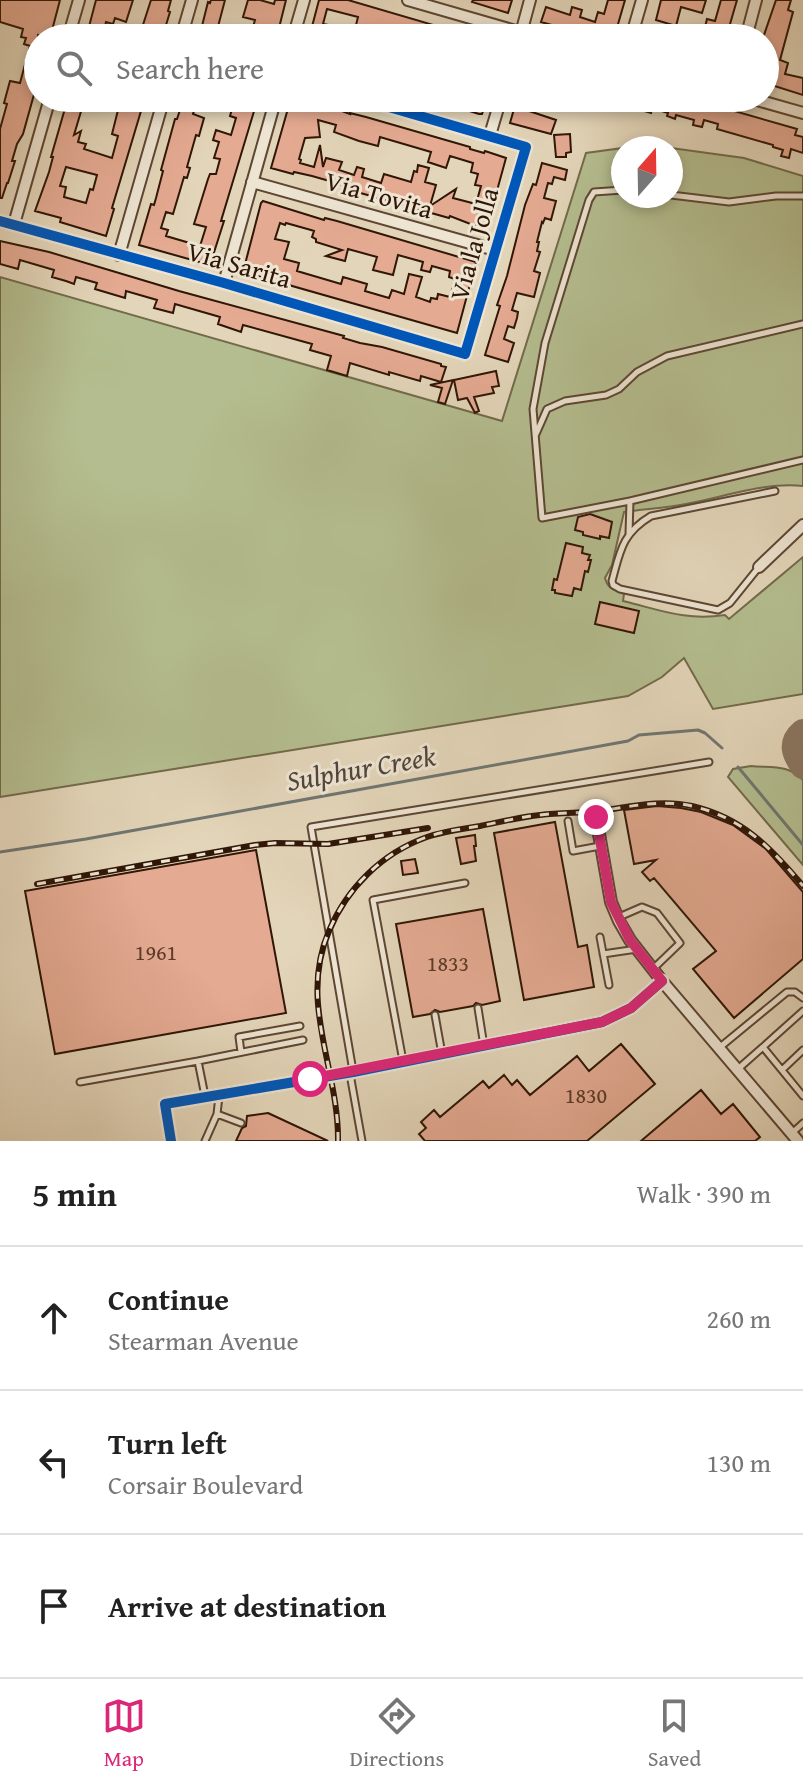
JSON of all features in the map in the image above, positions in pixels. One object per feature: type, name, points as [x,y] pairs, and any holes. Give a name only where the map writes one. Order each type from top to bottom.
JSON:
[{"type":"street","points":[[72,24],[79,0]]},
{"type":"street","points":[[185,24],[192,0]]},
{"type":"street","points":[[297,24],[304,0]]},
{"type":"street","points":[[523,24],[530,0]]},
{"type":"street","points":[[635,24],[642,0]]},
{"type":"street","points":[[750,24],[756,0]]},
{"type":"street","points":[[414,1],[486,24]]},
{"type":"street","points":[[779,106],[803,113]]},
{"type":"street","points":[[14,224],[46,112]]},
{"type":"street","points":[[119,255],[160,112]]},
{"type":"street","points":[[224,283],[272,112]]},
{"type":"street","points":[[408,112],[490,135],[497,112]]},
{"type":"street","name":"Via la Jolla","points":[[465,354],[526,147],[490,135]]},
{"type":"street","name":"Via Tovita","points":[[252,182],[495,250]]},
{"type":"street","name":"Via Sarita","points":[[0,221],[465,354]]},
{"type":"street","points":[[759,567],[803,525]]},
{"type":"street","points":[[596,817],[611,902],[637,949],[794,1137]]},
{"type":"street","points":[[171,1141],[165,1104],[351,1072],[602,1022],[631,1008],[662,981]]},
{"type":"lane","points":[[611,191],[594,192],[589,200],[545,343],[533,409],[542,518],[630,501],[803,460]]},
{"type":"lane","points":[[683,196],[729,202],[803,196]]},
{"type":"lane","points":[[536,435],[547,409],[565,401],[606,395],[619,389],[637,372],[667,356],[803,324]]},
{"type":"lane","points":[[759,567],[730,603],[718,610],[620,589],[613,585],[612,578],[623,544],[629,534],[646,520],[658,514],[775,491]]},
{"type":"lane","points":[[629,534],[630,501]]},
{"type":"lane","points":[[362,1141],[311,827],[709,762]]},
{"type":"lane","points":[[568,821],[573,851],[601,846]]},
{"type":"lane","points":[[403,1062],[373,900],[465,883]]},
{"type":"lane","points":[[618,917],[642,907],[657,913],[680,943],[653,969]]},
{"type":"lane","points":[[600,937],[609,985]]},
{"type":"lane","points":[[603,954],[637,949]]},
{"type":"lane","points":[[719,1048],[787,992],[795,992],[803,998]]},
{"type":"lane","points":[[478,1008],[484,1046]]},
{"type":"lane","points":[[737,1070],[803,1011]]},
{"type":"lane","points":[[435,1015],[442,1054]]},
{"type":"lane","points":[[241,1052],[239,1037],[300,1026]]},
{"type":"lane","points":[[80,1082],[303,1040]]},
{"type":"lane","points":[[763,1047],[803,1096]]},
{"type":"lane","points":[[782,1070],[803,1050]]},
{"type":"lane","points":[[198,1061],[206,1097]]},
{"type":"lane","points":[[205,1141],[217,1114],[220,1095]]},
{"type":"lane","points":[[217,1114],[241,1123]]},
{"type":"lane","points":[[794,1137],[803,1123]]},
{"type":"green space","points":[[611,150],[611,208],[683,208],[683,150],[744,158],[803,176],[803,486],[759,488],[686,504],[624,512],[612,565],[605,578],[610,587],[624,594],[623,601],[673,614],[698,617],[725,615],[729,619],[803,557],[803,694],[713,709],[684,658],[662,677],[628,696],[0,797],[0,277],[502,421],[586,153]]},
{"type":"green space","points":[[751,766],[786,769],[803,780],[803,865],[728,777],[733,769]]},
{"type":"building","points":[[0,0],[60,0],[54,24],[24,24],[24,38],[21,37],[23,29],[0,22]]},
{"type":"building","points":[[96,0],[133,0],[126,22],[115,18],[113,24],[90,24]]},
{"type":"building","points":[[151,0],[171,0],[166,24],[143,24]]},
{"type":"building","points":[[211,0],[225,0],[219,24],[202,24]]},
{"type":"building","points":[[248,0],[274,4],[275,0],[286,0],[280,24],[254,24],[255,20],[243,17]]},
{"type":"building","points":[[319,0],[348,0],[430,24],[356,24],[358,17],[327,9],[323,24],[313,24]]},
{"type":"building","points":[[473,0],[512,0],[508,13]]},
{"type":"building","points":[[608,0],[625,0],[618,24],[541,22],[546,7],[570,15],[572,7],[582,10],[580,17],[595,22],[598,12],[604,14]]},
{"type":"building","points":[[661,0],[706,0],[702,13],[681,7],[677,24],[656,20]]},
{"type":"building","points":[[721,0],[737,0],[730,24],[706,24],[707,19],[715,21]]},
{"type":"building","points":[[776,0],[791,0],[788,10],[793,12],[780,60],[788,63],[785,74],[803,78],[803,95],[779,87],[779,24],[768,24]]},
{"type":"building","points":[[24,68],[24,112],[29,112],[17,144],[8,183],[0,198],[0,129],[7,104],[4,103],[10,81],[20,83]]},
{"type":"building","points":[[64,112],[81,112],[74,135],[81,131],[78,142],[86,144],[84,149],[112,158],[118,136],[112,134],[118,112],[141,112],[106,236],[35,211]],"holes":[[[66,167],[97,175],[93,190],[90,189],[86,203],[64,197],[66,187],[60,186]]]},
{"type":"building","points":[[179,112],[194,112],[204,118],[173,214],[166,212],[161,228],[168,230],[166,236],[200,246],[206,227],[194,224],[210,174],[216,174],[220,159],[214,158],[219,142],[213,140],[216,130],[231,135],[236,118],[230,116],[231,112],[254,112],[210,265],[139,245],[151,204],[154,205]]},
{"type":"building","points":[[287,112],[350,113],[506,158],[487,227],[346,189],[347,186],[312,176],[271,168]],"holes":[[[318,120],[336,125],[334,132],[378,146],[380,137],[431,152],[428,162],[446,168],[450,156],[473,163],[471,172],[478,174],[475,185],[481,186],[476,204],[453,198],[456,189],[430,206],[436,185],[425,182],[429,168],[418,165],[411,182],[384,174],[381,183],[362,177],[364,169],[357,167],[354,175],[339,170],[342,162],[326,158],[323,167],[320,145],[314,167],[300,163],[305,138],[320,137]]]},
{"type":"building","points":[[513,112],[532,112],[556,120],[551,134],[510,123]]},
{"type":"building","points":[[665,112],[738,112],[797,129],[795,135],[803,137],[803,153],[791,149],[789,158],[781,156],[783,150],[717,129],[718,124],[704,120],[702,127],[693,125],[694,120],[676,115],[675,119],[667,116]]},
{"type":"building","points":[[570,134],[571,152],[566,153],[566,157],[556,157],[554,135]]},
{"type":"building","points":[[542,163],[567,170],[565,180],[554,177],[552,184],[548,183],[544,198],[556,201],[551,220],[545,218],[542,222],[537,242],[537,251],[540,252],[534,271],[540,273],[534,297],[517,293],[512,310],[518,312],[517,318],[514,328],[508,326],[504,339],[514,343],[508,362],[485,355],[525,205],[533,184],[536,185]]},
{"type":"building","points":[[263,201],[324,220],[337,221],[476,262],[457,333],[243,272]],"holes":[[[280,223],[314,231],[312,237],[316,242],[342,250],[326,256],[345,261],[348,249],[377,257],[373,270],[393,275],[398,255],[423,262],[421,270],[430,272],[432,266],[450,271],[449,277],[455,279],[450,297],[438,294],[437,299],[431,298],[430,302],[416,297],[422,277],[409,274],[404,294],[392,290],[389,298],[365,291],[367,284],[343,277],[341,284],[297,271],[299,263],[284,259],[289,242],[275,239]]]},
{"type":"building","points":[[0,241],[49,252],[446,367],[441,382],[421,376],[420,381],[389,372],[389,375],[350,363],[347,376],[327,370],[331,356],[310,350],[312,344],[243,325],[241,332],[218,324],[220,317],[175,304],[173,313],[154,308],[157,300],[126,291],[125,298],[95,289],[97,283],[76,277],[74,284],[52,277],[54,270],[20,260],[18,269],[0,264]]},
{"type":"building","points":[[496,371],[499,386],[492,387],[494,393],[474,397],[479,411],[475,413],[467,398],[458,400],[454,380]]},
{"type":"building","points":[[453,380],[445,404],[438,402],[442,388],[430,385]]},
{"type":"building","points":[[590,514],[612,522],[609,538],[583,535],[583,532],[575,530],[578,517]]},
{"type":"building","points":[[566,543],[583,547],[582,553],[590,555],[588,560],[591,560],[581,590],[574,588],[572,596],[552,590]]},
{"type":"building","points":[[600,602],[639,611],[634,633],[595,624]]},
{"type":"building","points":[[657,806],[701,812],[733,825],[766,849],[803,892],[803,959],[734,1018],[693,969],[716,951],[654,878],[650,881],[642,872],[656,860],[634,864],[624,810]]},
{"type":"building","points":[[555,822],[578,947],[587,945],[594,987],[524,1000],[494,833]]},
{"type":"building","points":[[475,835],[476,861],[461,864],[456,838]]},
{"type":"building","points":[[256,850],[286,1013],[55,1054],[25,891]]},
{"type":"building","points":[[415,859],[418,873],[403,875],[401,861]]},
{"type":"building","points":[[483,909],[500,1001],[440,1012],[435,1010],[413,1017],[396,924]]},
{"type":"building","points":[[621,1044],[655,1084],[587,1141],[425,1141],[419,1134],[426,1128],[421,1122],[434,1110],[440,1117],[483,1081],[489,1088],[504,1075],[512,1085],[517,1080],[530,1095],[577,1056],[589,1071]]},
{"type":"building","points":[[701,1090],[721,1114],[733,1104],[760,1137],[755,1141],[641,1141]]},
{"type":"building","points":[[268,1113],[328,1141],[236,1141],[246,1126],[247,1116]]},
{"type":"waterway","name":"Sulphur Creek","points":[[0,852],[628,741],[639,735],[698,730],[722,748]]},
{"type":"waterway","name":"Sulphur Creek","points":[[738,767],[803,845]]},
{"type":"taxiway","points":[[803,732],[796,740],[795,748],[803,766]]},
{"type":"railway","points":[[338,1141],[337,1114],[318,1010],[317,984],[321,958],[329,931],[346,900],[368,874],[395,852],[440,833],[525,817],[679,804],[710,811],[755,836],[803,886]]},
{"type":"railway","points":[[37,884],[255,845],[328,844],[428,828]]},
{"type":"cycle path","points":[[0,221],[465,354],[526,147],[406,112]]},
{"type":"cycle path","points":[[171,1141],[165,1104],[353,1072],[602,1022],[631,1008],[662,981]]},
{"type":"route","points":[[310,1079],[602,1022],[631,1008],[662,981],[630,940],[611,902],[596,817]]}]
